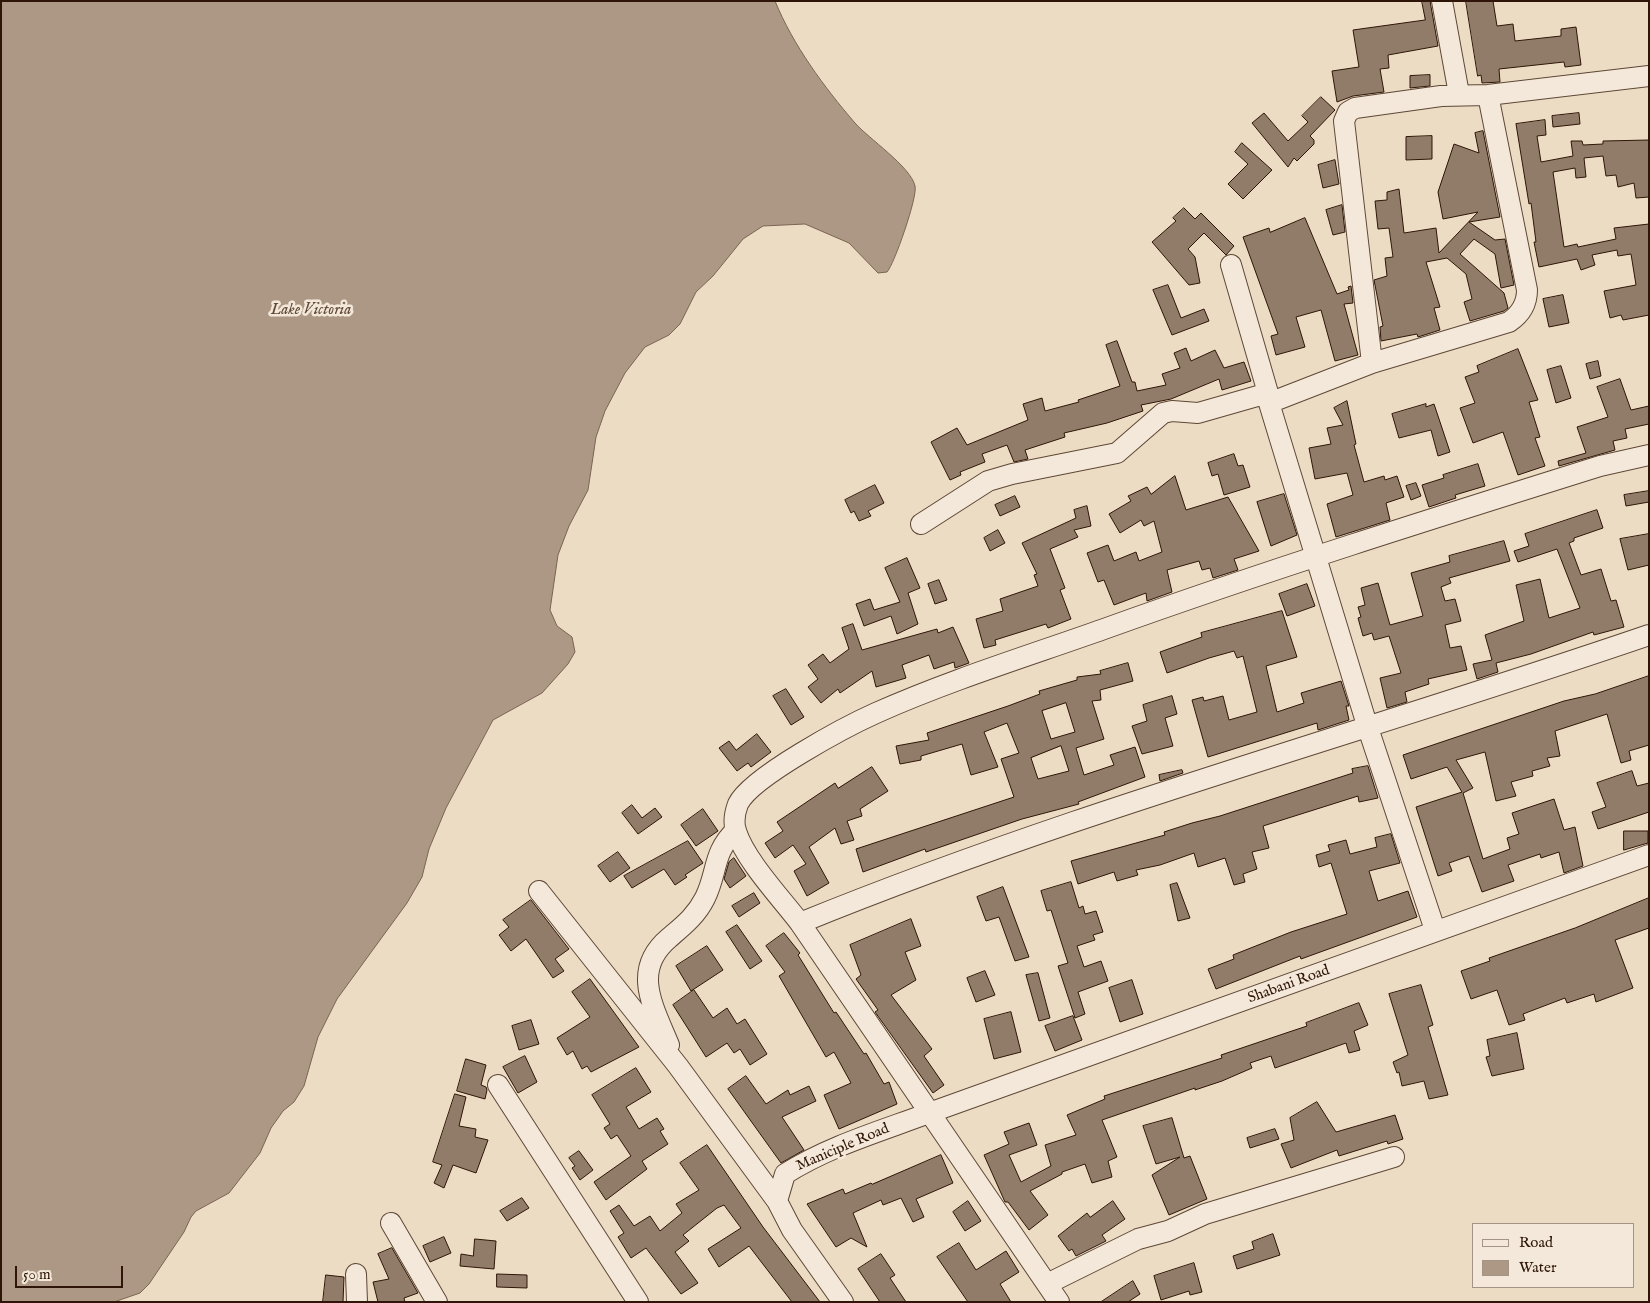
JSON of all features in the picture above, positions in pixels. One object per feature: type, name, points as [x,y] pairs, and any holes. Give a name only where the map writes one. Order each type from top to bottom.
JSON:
[{"type":"street","points":[[1442,1],[1459,94]]},
{"type":"street","points":[[1372,363],[1344,121],[1345,115],[1355,108],[1459,94],[1488,95],[1649,76]]},
{"type":"street","points":[[921,524],[988,481],[1012,474],[1117,453],[1163,413],[1172,411],[1198,414],[1269,398],[1372,363],[1509,322],[1521,312],[1527,298],[1488,95]]},
{"type":"street","points":[[1231,265],[1367,725],[1435,930]]},
{"type":"street","points":[[1059,1302],[800,923],[763,876],[736,830],[734,818],[739,802],[752,788],[788,762],[875,714],[985,671],[1208,591],[1590,469],[1649,455]]},
{"type":"street","points":[[800,923],[966,859],[1367,725],[1649,635]]},
{"type":"street","points":[[678,1066],[650,993],[647,974],[648,964],[656,949],[697,912],[713,880],[719,852],[724,842],[736,830]]},
{"type":"street","name":"Shabani Road","points":[[930,1113],[1295,983],[1435,930],[1649,855]]},
{"type":"street","points":[[539,891],[678,1066],[778,1200],[792,1230],[843,1302]]},
{"type":"street","points":[[498,1084],[638,1302]]},
{"type":"street","name":"Maniciple Road","points":[[778,1200],[780,1183],[785,1174],[797,1166],[930,1113]]},
{"type":"street","points":[[1047,1284],[1138,1239],[1168,1231],[1205,1214],[1394,1157]]},
{"type":"street","points":[[391,1223],[437,1302]]},
{"type":"street","points":[[356,1274],[357,1302]]},
{"type":"water","name":"Lake Victoria","points":[[1,1],[775,1],[800,49],[832,95],[855,123],[906,170],[915,186],[913,203],[905,230],[887,272],[878,273],[849,243],[805,224],[763,226],[743,239],[713,276],[696,292],[680,324],[669,335],[645,347],[625,373],[605,411],[596,437],[588,490],[569,526],[558,555],[550,610],[557,626],[572,637],[575,652],[568,664],[542,693],[493,720],[446,808],[429,849],[422,877],[407,903],[337,999],[318,1037],[304,1086],[294,1102],[283,1111],[271,1128],[260,1153],[229,1193],[196,1211],[149,1284],[140,1293],[114,1302],[1,1302]]},
{"type":"building","points":[[1422,1],[1430,1],[1438,46],[1388,55],[1389,68],[1380,69],[1384,92],[1353,96],[1337,102],[1332,71],[1359,67],[1353,30],[1425,20]]},
{"type":"building","points":[[1466,1],[1493,1],[1497,26],[1513,24],[1515,41],[1561,36],[1561,29],[1576,27],[1581,65],[1565,67],[1564,62],[1499,69],[1500,82],[1482,83],[1481,75],[1478,76]]},
{"type":"building","points":[[1430,75],[1430,86],[1410,88],[1410,76]]},
{"type":"building","points":[[1321,97],[1335,110],[1310,136],[1314,140],[1314,144],[1297,161],[1294,158],[1288,167],[1252,123],[1264,113],[1288,141],[1308,122],[1302,116]]},
{"type":"building","points":[[1579,113],[1580,124],[1553,127],[1552,116]]},
{"type":"building","points":[[1545,120],[1546,135],[1537,136],[1541,162],[1573,156],[1571,141],[1582,141],[1583,145],[1603,144],[1603,141],[1649,140],[1649,197],[1636,198],[1634,183],[1618,187],[1616,175],[1606,176],[1603,156],[1584,158],[1586,177],[1576,178],[1575,168],[1553,172],[1564,247],[1577,244],[1578,247],[1616,239],[1614,228],[1649,224],[1649,315],[1623,320],[1621,315],[1610,318],[1604,291],[1636,285],[1631,254],[1618,256],[1617,250],[1592,255],[1595,265],[1581,270],[1577,259],[1539,267],[1534,242],[1536,242],[1531,203],[1529,204],[1516,124]]},
{"type":"building","points":[[1483,131],[1500,217],[1469,222],[1495,240],[1505,239],[1514,285],[1501,288],[1495,254],[1474,239],[1460,254],[1504,293],[1508,308],[1504,311],[1470,321],[1464,302],[1472,299],[1466,274],[1447,258],[1426,262],[1440,307],[1434,308],[1440,330],[1418,337],[1417,334],[1381,341],[1380,327],[1383,326],[1374,280],[1387,276],[1385,258],[1393,257],[1389,228],[1378,229],[1375,201],[1387,200],[1387,192],[1399,189],[1404,233],[1436,228],[1439,253],[1478,212],[1443,219],[1438,192],[1454,144],[1479,153],[1475,133]]},
{"type":"building","points":[[1432,136],[1432,159],[1406,160],[1406,137]]},
{"type":"building","points":[[1242,143],[1272,170],[1243,199],[1228,184],[1248,164],[1235,152]]},
{"type":"building","points":[[1335,160],[1339,184],[1323,188],[1318,165]]},
{"type":"building","points":[[1342,205],[1345,232],[1333,235],[1326,210]]},
{"type":"building","points":[[1184,208],[1195,219],[1201,213],[1234,246],[1226,255],[1204,233],[1188,249],[1195,257],[1200,283],[1189,285],[1152,242],[1176,221],[1173,218]]},
{"type":"building","points":[[1305,218],[1337,294],[1349,290],[1348,287],[1351,286],[1353,303],[1344,304],[1358,355],[1335,361],[1321,310],[1296,317],[1305,347],[1276,355],[1271,336],[1278,334],[1243,237],[1269,228],[1270,232]]},
{"type":"building","points":[[1168,285],[1181,318],[1204,309],[1209,321],[1172,335],[1153,290]]},
{"type":"building","points":[[1563,295],[1569,323],[1549,327],[1543,299]]},
{"type":"building","points":[[1117,341],[1137,391],[1166,385],[1162,374],[1180,368],[1174,353],[1186,348],[1191,361],[1215,350],[1224,368],[1244,362],[1251,381],[1222,390],[1219,379],[1171,399],[1141,405],[1143,411],[1107,423],[1064,433],[1065,437],[1025,450],[1028,459],[1014,462],[1007,445],[982,454],[985,462],[960,472],[961,475],[950,480],[931,442],[957,428],[967,445],[1028,420],[1023,404],[1042,398],[1045,411],[1079,402],[1078,400],[1120,386],[1106,345]]},
{"type":"building","points":[[1518,349],[1538,400],[1529,402],[1540,437],[1535,438],[1545,466],[1518,475],[1503,432],[1473,443],[1460,408],[1475,403],[1465,377],[1479,372],[1477,366]]},
{"type":"building","points":[[1598,361],[1601,376],[1590,379],[1586,364]]},
{"type":"building","points":[[1561,366],[1571,398],[1556,403],[1547,370]]},
{"type":"building","points":[[1620,379],[1631,410],[1649,406],[1649,424],[1625,429],[1627,438],[1613,441],[1615,450],[1559,466],[1558,461],[1586,453],[1577,427],[1608,417],[1597,387]]},
{"type":"building","points":[[1347,401],[1356,444],[1354,445],[1364,482],[1384,476],[1385,480],[1397,476],[1404,497],[1386,503],[1390,520],[1336,537],[1327,504],[1353,495],[1347,473],[1315,479],[1309,448],[1331,444],[1327,428],[1343,425],[1334,408]]},
{"type":"building","points":[[1426,404],[1426,407],[1434,404],[1450,452],[1438,456],[1431,430],[1399,438],[1392,414]]},
{"type":"building","points":[[1234,454],[1238,466],[1243,465],[1250,487],[1224,495],[1218,474],[1212,476],[1208,463]]},
{"type":"building","points":[[1478,464],[1485,486],[1455,495],[1456,498],[1429,507],[1422,485],[1444,478],[1443,475]]},
{"type":"building","points":[[1175,476],[1186,510],[1228,497],[1259,551],[1234,559],[1238,570],[1213,578],[1210,568],[1202,570],[1199,561],[1167,570],[1172,592],[1147,601],[1146,593],[1114,605],[1104,580],[1098,582],[1087,553],[1108,545],[1114,561],[1136,552],[1139,561],[1162,552],[1154,521],[1144,526],[1141,520],[1120,533],[1109,514],[1131,501],[1128,496],[1147,487],[1151,494]]},
{"type":"building","points":[[1416,483],[1421,496],[1411,500],[1406,486]]},
{"type":"building","points":[[875,485],[884,503],[868,511],[871,516],[859,521],[854,511],[851,513],[845,500]]},
{"type":"building","points":[[1649,491],[1649,502],[1626,506],[1624,495]]},
{"type":"building","points":[[1284,494],[1297,535],[1271,546],[1257,502]]},
{"type":"building","points":[[1015,496],[1020,507],[1000,516],[995,505]]},
{"type":"building","points":[[1087,506],[1091,526],[1074,530],[1078,537],[1050,549],[1065,588],[1060,590],[1071,619],[1048,628],[1046,624],[995,640],[996,645],[984,648],[976,619],[1003,611],[1000,599],[1038,586],[1034,575],[1037,574],[1022,543],[1076,518],[1074,510]]},
{"type":"building","points":[[1597,510],[1603,528],[1574,538],[1574,541],[1569,543],[1581,575],[1601,569],[1611,601],[1616,600],[1624,627],[1594,635],[1593,632],[1531,654],[1496,663],[1498,672],[1477,679],[1473,664],[1492,660],[1485,635],[1524,621],[1516,585],[1540,579],[1549,618],[1580,608],[1557,549],[1518,562],[1514,551],[1529,546],[1525,534]]},
{"type":"building","points":[[998,530],[1005,543],[990,551],[984,538]]},
{"type":"building","points":[[1649,534],[1649,565],[1628,570],[1620,539]]},
{"type":"building","points":[[1504,541],[1510,561],[1449,578],[1451,583],[1441,587],[1445,601],[1455,599],[1461,621],[1445,625],[1450,648],[1461,646],[1467,670],[1428,679],[1429,684],[1405,692],[1407,702],[1387,708],[1380,678],[1401,673],[1389,636],[1374,640],[1372,633],[1363,636],[1358,618],[1361,617],[1358,607],[1365,605],[1361,588],[1378,583],[1390,625],[1423,616],[1411,573],[1450,562],[1449,556]]},
{"type":"building","points":[[907,558],[920,588],[908,593],[918,624],[897,634],[891,616],[864,626],[856,604],[870,599],[874,610],[900,602],[885,568]]},
{"type":"building","points":[[939,580],[947,600],[935,604],[928,584]]},
{"type":"building","points":[[1307,584],[1315,606],[1287,616],[1279,594]]},
{"type":"building","points":[[1282,611],[1297,657],[1266,666],[1277,712],[1304,703],[1301,693],[1341,681],[1349,706],[1346,706],[1349,720],[1318,730],[1317,723],[1208,757],[1192,700],[1203,697],[1204,701],[1223,696],[1229,720],[1257,712],[1243,656],[1237,658],[1234,651],[1167,673],[1160,652],[1202,637],[1201,633]]},
{"type":"building","points":[[853,624],[862,650],[937,629],[938,633],[953,627],[969,663],[955,668],[954,662],[934,669],[929,655],[902,665],[906,678],[876,687],[872,671],[840,693],[838,689],[821,703],[808,687],[818,679],[808,665],[823,654],[830,663],[849,649],[842,628]]},
{"type":"building","points":[[1128,663],[1133,681],[1100,690],[1101,700],[1092,701],[1104,739],[1076,748],[1084,775],[1114,765],[1110,755],[1135,747],[1145,777],[1078,802],[1079,804],[1022,819],[926,852],[925,849],[863,872],[856,849],[1014,797],[1001,759],[1019,753],[1007,723],[984,732],[998,767],[971,775],[962,744],[921,756],[921,760],[900,764],[896,746],[929,740],[927,733],[1008,706],[1040,694],[1039,691],[1077,680],[1077,677],[1101,674],[1100,671]],"holes":[[[1066,703],[1075,732],[1051,739],[1042,711]],[[1061,746],[1069,771],[1038,779],[1031,758]]]},
{"type":"building","points":[[1649,676],[1649,745],[1629,751],[1631,760],[1621,763],[1607,714],[1555,731],[1560,756],[1547,758],[1550,766],[1532,771],[1533,776],[1511,782],[1516,796],[1496,801],[1485,752],[1456,760],[1473,788],[1463,793],[1483,859],[1510,849],[1507,838],[1519,834],[1512,813],[1554,799],[1564,830],[1575,827],[1583,866],[1564,873],[1559,852],[1541,858],[1540,854],[1508,865],[1514,881],[1482,892],[1469,856],[1449,863],[1452,871],[1438,876],[1416,807],[1462,792],[1447,767],[1411,779],[1403,755],[1564,701],[1595,694]]},
{"type":"building","points":[[786,689],[804,717],[791,725],[773,696]]},
{"type":"building","points":[[1172,696],[1177,714],[1165,718],[1173,746],[1142,754],[1132,726],[1147,721],[1143,705]]},
{"type":"building","points":[[757,734],[771,752],[751,767],[748,763],[737,771],[719,748],[729,741],[736,750]]},
{"type":"building","points":[[1368,766],[1378,798],[1359,802],[1358,796],[1263,826],[1269,848],[1252,852],[1257,869],[1243,874],[1245,882],[1234,885],[1225,858],[1198,867],[1194,853],[1160,865],[1136,870],[1138,875],[1117,881],[1114,872],[1078,884],[1071,861],[1165,835],[1164,832],[1353,773],[1352,769]]},
{"type":"building","points":[[872,767],[888,791],[860,809],[862,816],[847,821],[854,840],[841,844],[835,828],[809,847],[829,883],[807,896],[794,871],[806,864],[793,845],[775,858],[765,843],[783,831],[777,822],[835,783],[838,788]]},
{"type":"building","points":[[1182,770],[1183,773],[1160,781],[1159,775]]},
{"type":"building","points":[[1632,771],[1637,786],[1649,783],[1649,812],[1598,829],[1592,812],[1606,807],[1597,783]]},
{"type":"building","points":[[632,805],[642,818],[655,808],[662,817],[638,834],[622,813]]},
{"type":"building","points":[[703,809],[718,831],[696,846],[681,825]]},
{"type":"building","points":[[1624,831],[1648,831],[1648,843],[1624,850]]},
{"type":"building","points":[[1391,834],[1400,863],[1369,871],[1378,901],[1408,891],[1417,917],[1301,959],[1300,956],[1216,989],[1208,969],[1234,959],[1233,955],[1291,932],[1347,914],[1331,863],[1319,867],[1316,855],[1330,851],[1328,845],[1346,840],[1350,854],[1377,847],[1375,838]]},
{"type":"building","points":[[688,841],[703,863],[685,875],[687,877],[675,885],[664,869],[632,888],[624,876]]},
{"type":"building","points":[[618,852],[630,868],[610,882],[598,866]]},
{"type":"building","points":[[734,858],[746,876],[730,888],[724,879],[729,862]]},
{"type":"building","points":[[1071,882],[1079,908],[1083,906],[1085,914],[1096,911],[1103,932],[1093,935],[1095,940],[1077,946],[1084,967],[1101,961],[1108,981],[1078,992],[1085,1014],[1075,1018],[1058,966],[1068,963],[1051,910],[1047,911],[1041,891]]},
{"type":"building","points":[[1177,883],[1190,918],[1178,921],[1170,885]]},
{"type":"building","points":[[1003,887],[1029,957],[1015,961],[999,917],[986,921],[977,897]]},
{"type":"building","points":[[754,893],[760,903],[739,917],[732,906]]},
{"type":"building","points":[[1649,898],[1649,928],[1615,940],[1633,988],[1596,1002],[1594,994],[1567,1003],[1565,998],[1523,1014],[1525,1020],[1509,1025],[1497,990],[1471,999],[1461,971],[1490,961],[1489,958],[1575,928]]},
{"type":"building","points":[[531,900],[569,949],[555,959],[564,971],[553,978],[526,939],[511,951],[499,935],[509,927],[503,920]]},
{"type":"building","points":[[911,919],[921,946],[905,952],[916,980],[891,995],[932,1049],[924,1056],[944,1085],[933,1093],[875,1012],[878,1010],[856,979],[861,975],[850,945]]},
{"type":"building","points":[[737,925],[762,961],[750,969],[726,932]]},
{"type":"building","points":[[784,933],[800,953],[798,955],[834,1013],[836,1012],[864,1054],[866,1053],[884,1084],[889,1082],[897,1104],[839,1129],[824,1095],[851,1083],[834,1052],[826,1057],[779,976],[785,972],[766,946]]},
{"type":"building","points":[[707,946],[723,970],[691,991],[676,966]]},
{"type":"building","points":[[985,971],[995,995],[976,1002],[967,978]]},
{"type":"building","points":[[1038,973],[1050,1018],[1039,1021],[1026,975]]},
{"type":"building","points":[[590,979],[639,1047],[591,1072],[587,1066],[582,1069],[573,1051],[567,1055],[557,1038],[590,1017],[572,992]]},
{"type":"building","points":[[1132,980],[1143,1014],[1120,1022],[1109,988]]},
{"type":"building","points":[[1421,985],[1433,1025],[1428,1027],[1448,1095],[1429,1099],[1424,1081],[1402,1086],[1399,1072],[1397,1073],[1393,1062],[1408,1055],[1389,994]]},
{"type":"building","points":[[694,990],[713,1018],[727,1008],[737,1024],[745,1019],[767,1054],[750,1065],[740,1049],[734,1053],[727,1043],[706,1057],[673,1005]]},
{"type":"building","points":[[1359,1003],[1368,1025],[1354,1031],[1360,1050],[1349,1053],[1346,1043],[1275,1068],[1271,1056],[1250,1063],[1252,1068],[1222,1081],[1195,1090],[1195,1088],[1102,1120],[1117,1157],[1108,1161],[1112,1177],[1092,1183],[1085,1164],[1062,1172],[1062,1174],[1030,1191],[1048,1215],[1029,1230],[1008,1202],[1005,1202],[984,1155],[1009,1144],[1004,1132],[1029,1123],[1037,1145],[1009,1155],[1021,1182],[1051,1166],[1045,1145],[1076,1135],[1067,1115],[1105,1099],[1104,1096],[1222,1058],[1221,1055],[1307,1026],[1306,1023]]},
{"type":"building","points":[[1011,1012],[1021,1052],[994,1059],[984,1019]]},
{"type":"building","points":[[1073,1016],[1082,1040],[1055,1051],[1045,1026]]},
{"type":"building","points":[[531,1020],[539,1044],[519,1050],[512,1026]]},
{"type":"building","points":[[1517,1033],[1524,1069],[1492,1076],[1486,1057],[1490,1056],[1487,1040]]},
{"type":"building","points":[[525,1056],[537,1082],[518,1093],[503,1067]]},
{"type":"building","points":[[466,1059],[486,1065],[481,1085],[486,1087],[487,1090],[485,1099],[457,1091]]},
{"type":"building","points":[[636,1068],[651,1092],[626,1107],[639,1129],[657,1118],[664,1129],[660,1131],[668,1144],[642,1161],[647,1169],[606,1200],[594,1182],[631,1156],[617,1135],[611,1139],[604,1128],[610,1124],[592,1095]]},
{"type":"building","points":[[746,1076],[766,1104],[788,1090],[790,1095],[809,1086],[816,1101],[782,1117],[804,1150],[781,1163],[728,1089]]},
{"type":"building","points":[[455,1094],[466,1097],[459,1126],[476,1129],[475,1137],[488,1140],[476,1173],[453,1165],[444,1188],[434,1183],[442,1165],[433,1162]]},
{"type":"building","points":[[1317,1102],[1336,1132],[1395,1115],[1403,1139],[1388,1144],[1387,1141],[1339,1156],[1337,1150],[1291,1168],[1281,1144],[1294,1140],[1290,1118]]},
{"type":"building","points":[[1172,1118],[1184,1158],[1190,1156],[1207,1199],[1169,1215],[1152,1175],[1180,1157],[1156,1164],[1143,1126]]},
{"type":"building","points":[[1275,1129],[1279,1139],[1250,1148],[1247,1138]]},
{"type":"building","points":[[707,1145],[763,1227],[820,1302],[792,1302],[749,1246],[719,1267],[708,1249],[741,1228],[724,1205],[717,1208],[683,1235],[689,1241],[675,1252],[698,1283],[681,1294],[646,1248],[631,1258],[618,1237],[624,1233],[610,1211],[619,1205],[634,1226],[650,1216],[660,1231],[682,1213],[676,1204],[699,1190],[680,1163]]},
{"type":"building","points":[[579,1151],[593,1170],[580,1180],[572,1168],[575,1166],[569,1158]]},
{"type":"building","points":[[941,1155],[953,1183],[916,1199],[924,1217],[913,1222],[901,1198],[883,1205],[881,1200],[853,1213],[867,1247],[851,1238],[836,1247],[807,1204],[843,1189],[845,1194]]},
{"type":"building","points":[[522,1198],[529,1208],[507,1221],[500,1211]]},
{"type":"building","points":[[968,1201],[981,1221],[965,1231],[953,1212]]},
{"type":"building","points":[[1113,1201],[1125,1219],[1102,1235],[1106,1241],[1076,1256],[1072,1249],[1069,1251],[1058,1236],[1087,1213],[1090,1217]]},
{"type":"building","points":[[1273,1234],[1280,1255],[1237,1269],[1233,1256],[1254,1249],[1252,1242]]},
{"type":"building","points":[[444,1237],[451,1253],[430,1262],[423,1246]]},
{"type":"building","points":[[475,1239],[496,1241],[494,1269],[460,1266],[461,1254],[473,1256]]},
{"type":"building","points":[[959,1243],[976,1270],[1006,1251],[1019,1272],[1000,1284],[1011,1302],[968,1302],[937,1257]]},
{"type":"building","points":[[392,1248],[418,1293],[404,1298],[405,1302],[378,1302],[373,1282],[389,1279],[378,1254]]},
{"type":"building","points":[[881,1254],[895,1275],[890,1278],[906,1302],[880,1302],[858,1269]]},
{"type":"building","points":[[1194,1263],[1202,1292],[1190,1295],[1189,1291],[1161,1300],[1154,1276]]},
{"type":"building","points":[[497,1274],[527,1275],[527,1288],[497,1287]]},
{"type":"building","points":[[326,1275],[344,1277],[343,1302],[323,1302]]},
{"type":"building","points":[[1133,1281],[1140,1294],[1128,1302],[1101,1302]]}]
